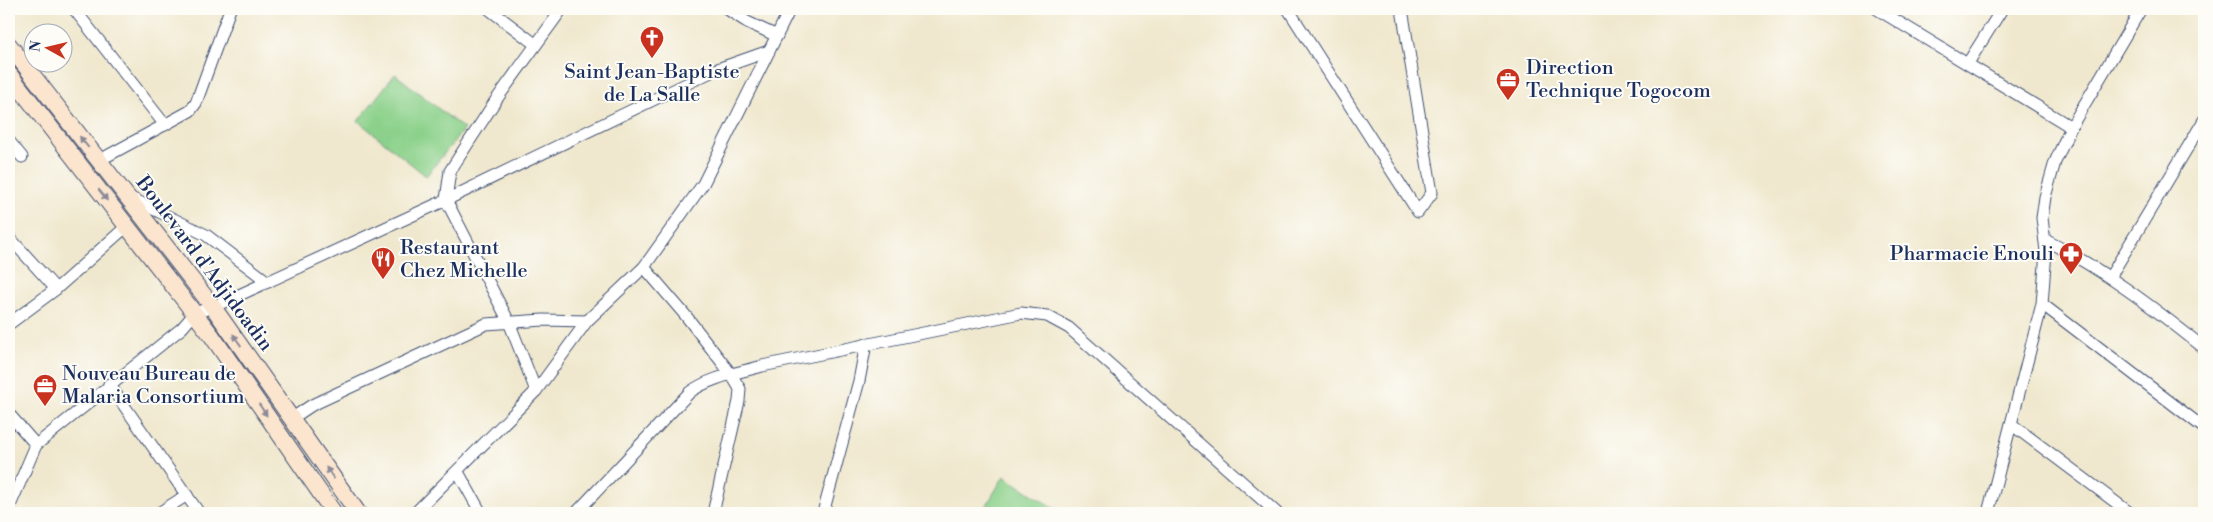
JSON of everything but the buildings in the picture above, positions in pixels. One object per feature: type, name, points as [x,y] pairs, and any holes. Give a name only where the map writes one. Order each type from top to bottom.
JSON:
[{"type":"main road","name":"Boulevard d'Adjidoadin","points":[[9,45],[213,307],[358,513]]},
{"type":"main road","name":"Boulevard d'Adjidoadin","points":[[9,74],[195,313],[334,513]]},
{"type":"main road","points":[[20,88],[37,82]]},
{"type":"street","points":[[74,9],[165,125]]},
{"type":"street","points":[[98,161],[193,108],[230,9]]},
{"type":"street","points":[[489,9],[535,44]]},
{"type":"street","points":[[536,391],[509,322],[446,200],[450,171],[535,44],[562,9]]},
{"type":"street","points":[[727,9],[747,22],[777,36]]},
{"type":"street","points":[[415,513],[458,472],[536,391],[587,321],[644,267],[703,184],[790,9]]},
{"type":"street","points":[[1288,9],[1418,212],[1432,193],[1402,9]]},
{"type":"street","points":[[1877,9],[2071,127]]},
{"type":"street","points":[[1968,63],[2002,9]]},
{"type":"street","points":[[1988,513],[2042,304],[2046,263],[2042,218],[2054,162],[2071,127],[2142,9]]},
{"type":"street","points":[[9,508],[36,445],[108,384],[182,328],[195,313],[213,307],[446,200],[715,70],[769,50]]},
{"type":"street","points":[[2110,278],[2204,120]]},
{"type":"street","points":[[9,142],[22,157]]},
{"type":"street","points":[[125,195],[206,236],[268,282]]},
{"type":"street","points":[[9,324],[56,289],[127,226]]},
{"type":"street","points":[[9,237],[56,289]]},
{"type":"street","points":[[2045,240],[2076,255],[2146,302],[2204,348]]},
{"type":"street","points":[[644,267],[686,316],[731,374],[740,389],[713,513]]},
{"type":"street","points":[[2042,304],[2204,428]]},
{"type":"street","points":[[576,513],[690,392],[700,386],[731,374],[866,344],[1021,313],[1047,316],[1069,328],[1278,513]]},
{"type":"street","points":[[291,419],[312,405],[486,324],[587,321]]},
{"type":"street","points":[[823,513],[859,381],[866,344]]},
{"type":"street","points":[[108,384],[199,513]]},
{"type":"street","points":[[9,414],[36,445]]},
{"type":"street","points":[[2011,424],[2130,513]]},
{"type":"street","points":[[458,472],[481,513]]},
{"type":"street","points":[[159,513],[187,495]]},
{"type":"green space","points":[[395,74],[464,129],[426,176],[358,121]]},
{"type":"green space","points":[[1004,476],[1061,513],[982,513]]},
{"type":"place","name":"Saint Jean-Baptiste de La Salle","points":[[652,59]]},
{"type":"place","name":"Direction Technique Togocom","points":[[1508,101]]},
{"type":"place","name":"Pharmacie Enouli","points":[[2071,275]]},
{"type":"place","name":"Restaurant Chez Michelle","points":[[383,280]]},
{"type":"place","name":"Nouveau Bureau de Malaria Consortium","points":[[45,407]]}]
